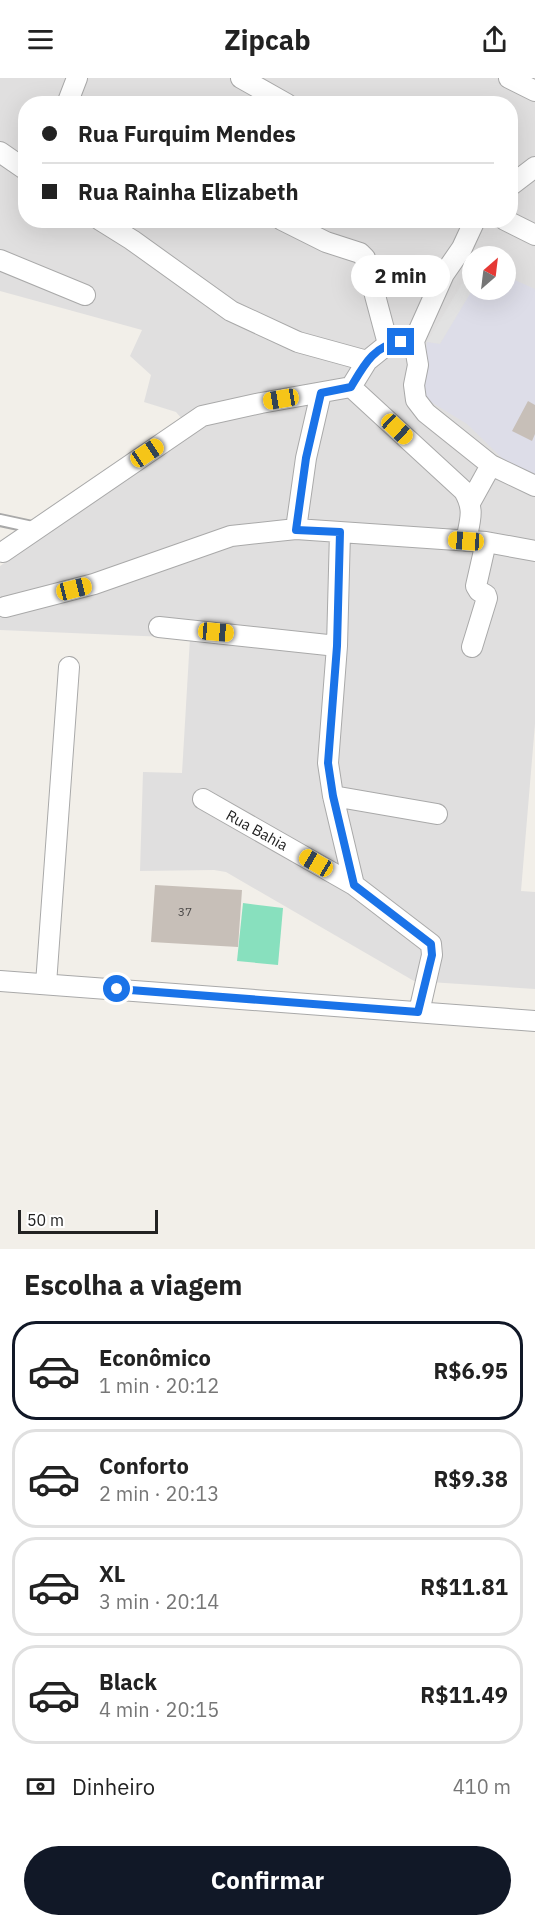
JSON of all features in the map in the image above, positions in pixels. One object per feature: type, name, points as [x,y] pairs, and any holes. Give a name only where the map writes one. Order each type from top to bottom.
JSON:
[{"type":"street","points":[[70,96],[77,78]]},
{"type":"street","points":[[240,78],[273,96]]},
{"type":"street","points":[[509,78],[535,91]]},
{"type":"street","points":[[0,152],[18,164]]},
{"type":"street","points":[[518,179],[535,167]]},
{"type":"street","points":[[518,227],[535,235]]},
{"type":"street","points":[[113,228],[231,311],[298,342],[367,361]]},
{"type":"street","points":[[298,228],[326,242],[360,253],[366,258],[388,344]]},
{"type":"street","points":[[471,228],[462,248],[444,274],[414,341],[418,365],[414,384],[416,400],[442,428],[490,465],[535,486]]},
{"type":"street","points":[[0,260],[85,295]]},
{"type":"street","points":[[3,552],[202,416],[261,402],[351,387],[367,361],[388,344],[414,341]]},
{"type":"street","points":[[351,387],[458,484],[470,503],[472,512],[466,541]]},
{"type":"street","points":[[296,530],[306,458],[321,393]]},
{"type":"street","points":[[470,503],[490,465]]},
{"type":"street","points":[[5,608],[94,584],[231,536],[296,530],[340,532],[486,542],[535,551]]},
{"type":"street","points":[[340,532],[337,646],[328,763],[333,796],[354,885]]},
{"type":"street","points":[[472,646],[487,598],[476,586],[486,542]]},
{"type":"street","points":[[159,627],[337,646]]},
{"type":"street","points":[[46,984],[69,667]]},
{"type":"street","points":[[333,796],[437,814]]},
{"type":"street","name":"Rua Bahia","points":[[203,800],[354,885],[431,944],[432,955],[418,1012]]},
{"type":"street","points":[[0,981],[535,1021]]},
{"type":"lane","points":[[0,520],[37,528]]},
{"type":"shaded area","points":[[0,78],[535,78],[535,724],[521,891],[535,892],[535,989],[414,981],[226,872],[214,870],[140,871],[143,772],[182,773],[190,638],[0,630],[0,566],[194,433],[176,412],[144,402],[151,375],[130,356],[142,330],[0,291]]},
{"type":"shaded area","points":[[516,280],[535,289],[535,479],[502,458],[467,424],[426,399],[422,383],[427,342],[440,344],[466,300],[516,300]]},
{"type":"shaded area","points":[[462,283],[462,300],[467,300],[440,344],[427,342]]},
{"type":"green space","points":[[243,903],[283,908],[278,965],[237,961]]},
{"type":"building","points":[[528,401],[535,405],[535,434],[532,441],[512,431]]},
{"type":"building","points":[[155,885],[242,890],[238,947],[151,942]]},
{"type":"route","points":[[117,989],[418,1012],[432,955],[431,944],[354,885],[333,796],[328,763],[337,646],[340,532],[296,530],[306,458],[321,393],[351,387],[367,361],[388,344],[401,342]]}]
